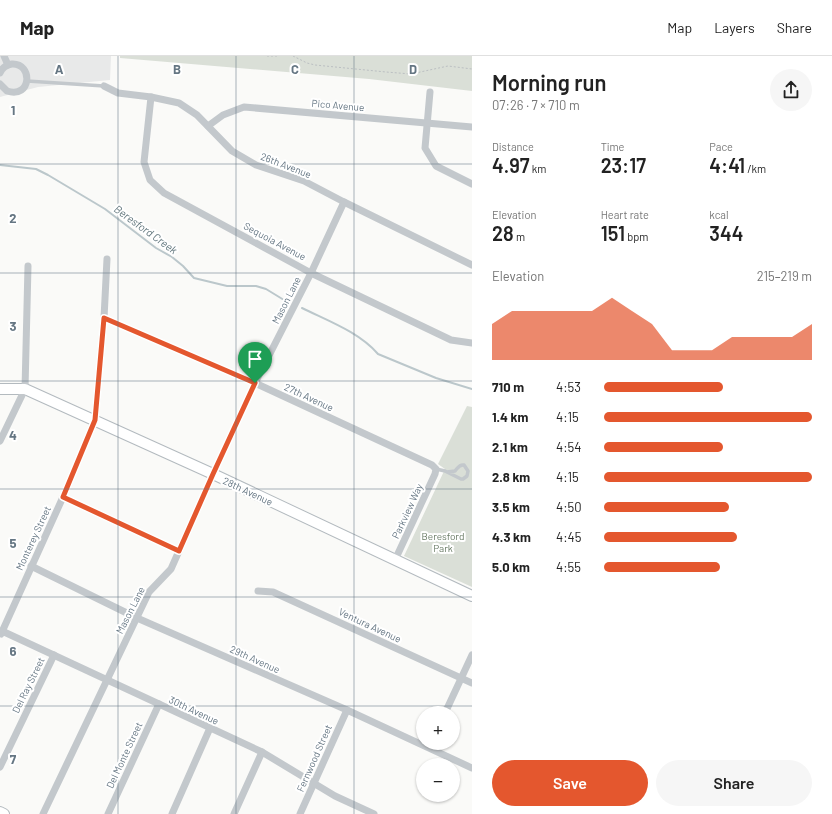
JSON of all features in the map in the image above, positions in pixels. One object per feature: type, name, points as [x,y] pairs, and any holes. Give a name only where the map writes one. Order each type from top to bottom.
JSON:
[{"type":"street","points":[[4,56],[8,65]]},
{"type":"street","points":[[0,73],[8,65],[19,65],[24,69],[27,80],[22,90],[16,92],[7,91],[0,84]]},
{"type":"street","name":"26th Avenue","points":[[104,86],[118,93],[151,97],[179,104],[197,115],[232,151],[256,165],[304,181],[472,265]]},
{"type":"street","points":[[430,92],[425,148],[436,166],[472,184]]},
{"type":"street","name":"Sequoia Avenue","points":[[151,97],[144,162],[150,180],[164,193],[311,273],[451,340],[472,343]]},
{"type":"street","name":"Pico Avenue","points":[[208,126],[222,115],[244,107],[472,127]]},
{"type":"street","name":"Mason Lane","points":[[43,814],[149,592],[171,569],[255,383],[311,273],[344,202]]},
{"type":"street","name":"Monterey Street","points":[[1,634],[63,497],[95,420],[104,318],[107,259]]},
{"type":"street","points":[[0,441],[25,389],[28,266]]},
{"type":"street","name":"27th Avenue","points":[[104,318],[255,383],[432,465],[436,470]]},
{"type":"street","name":"28th Avenue","points":[[0,389],[25,389],[213,474],[472,596]]},
{"type":"street","name":"Parkview Way","points":[[395,560],[436,470]]},
{"type":"street","points":[[63,497],[179,551]]},
{"type":"street","name":"29th Avenue","points":[[31,566],[137,618],[416,739]]},
{"type":"street","name":"Ventura Avenue","points":[[258,591],[274,592],[472,683]]},
{"type":"street","name":"30th Avenue","points":[[1,634],[54,655],[262,752],[335,796],[374,814]]},
{"type":"street","name":"Del Ray Street","points":[[0,767],[54,655]]},
{"type":"street","points":[[448,706],[472,655]]},
{"type":"street","name":"Del Monte Street","points":[[108,814],[159,704]]},
{"type":"street","name":"Fernwood Street","points":[[300,814],[347,710]]},
{"type":"street","points":[[172,814],[210,728]]},
{"type":"street","name":"29th Avenue","points":[[439,750],[472,768]]},
{"type":"street","points":[[234,814],[262,752]]},
{"type":"street","points":[[0,812],[4,814]]},
{"type":"lane","name":"26th Avenue","points":[[27,80],[104,86]]},
{"type":"lane","points":[[436,470],[447,472],[463,479],[467,476],[468,471],[464,465],[462,465],[455,471],[447,472]]},
{"type":"path","points":[[267,56],[277,56]]},
{"type":"path","points":[[293,56],[315,65],[386,72],[417,73],[448,66],[472,69]]},
{"type":"shaded area","points":[[0,56],[111,56],[110,80],[38,87],[0,97]]},
{"type":"green space","points":[[120,56],[472,56],[472,91],[369,79],[120,58]]},
{"type":"green space","name":"Beresford Park","points":[[467,406],[472,407],[472,587],[404,556],[445,469],[438,464]]},
{"type":"waterway","name":"Beresford Creek","points":[[0,165],[36,169],[48,175],[105,209],[156,248],[172,257],[194,278],[227,286],[256,286],[266,289],[284,300]]},
{"type":"waterway","name":"Beresford Creek","points":[[302,308],[332,322],[362,339],[378,354],[436,378],[472,389]]},
{"type":"route","points":[[104,318],[255,383],[179,551],[63,497],[95,420],[104,318]]}]
